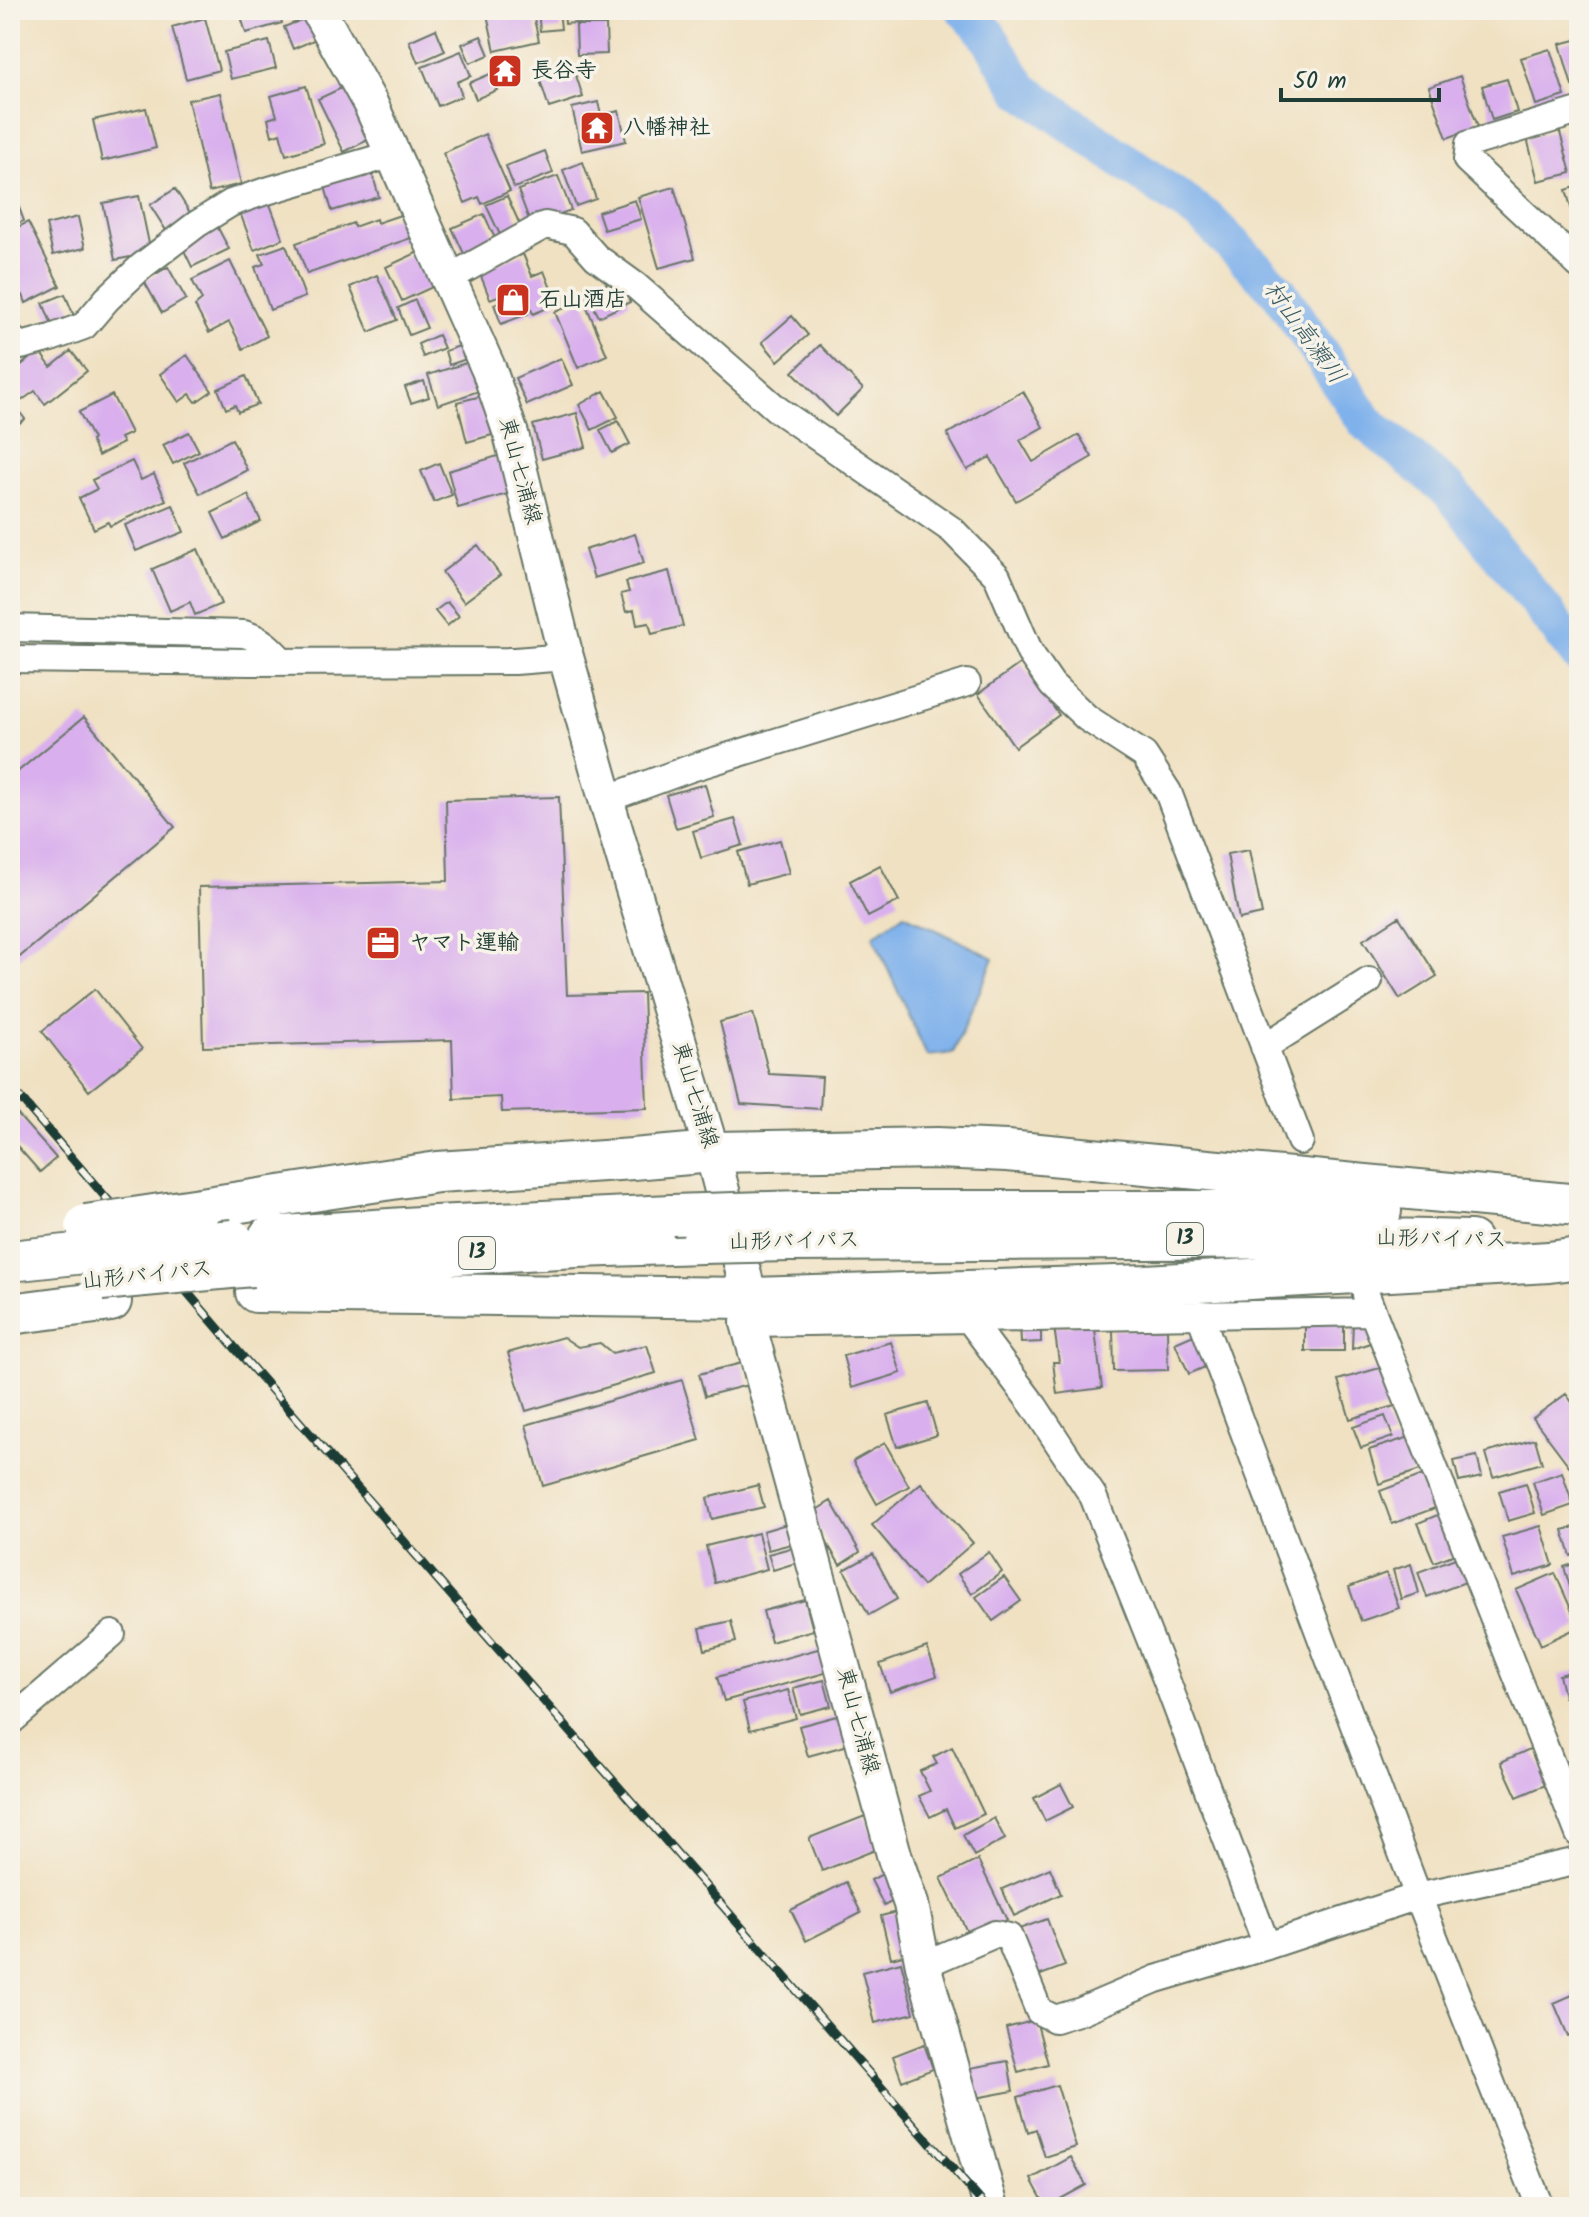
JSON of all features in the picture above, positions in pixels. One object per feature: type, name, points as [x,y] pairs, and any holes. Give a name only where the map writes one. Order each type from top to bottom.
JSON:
[{"type":"highway","points":[[10,1314],[201,1208],[438,1172],[712,1152],[937,1148],[1007,1151],[1579,1205]]},
{"type":"highway","name":"山形バイパス","points":[[10,1261],[247,1266],[702,1243],[795,1226],[1186,1210],[1579,1213]]},
{"type":"highway","name":"山形バイパス","points":[[247,1266],[435,1226],[672,1215],[795,1226],[1579,1243]]},
{"type":"highway","points":[[10,1240],[98,1264],[247,1266],[749,1311],[1579,1258]]},
{"type":"highway","name":"山形バイパス","points":[[10,1292],[98,1264]]},
{"type":"main road","name":"東山七浦線","points":[[318,10],[371,105],[489,370],[511,434],[566,657],[712,1152],[749,1311],[895,1858],[911,1904],[923,1965],[991,2207]]},
{"type":"street","points":[[1579,111],[1469,144],[1467,160],[1579,265]]},
{"type":"street","points":[[10,338],[21,346],[84,326],[142,266],[197,224],[231,203],[393,154]]},
{"type":"street","points":[[449,278],[545,225],[573,231],[596,257],[636,286],[778,410],[952,530],[997,576],[1030,653],[1052,685],[1087,718],[1144,755],[1168,792],[1300,1141]]},
{"type":"street","points":[[10,628],[244,634],[256,637],[283,662]]},
{"type":"street","points":[[10,659],[283,662],[515,661],[566,657]]},
{"type":"street","points":[[606,799],[691,768],[967,683]]},
{"type":"street","points":[[1264,1047],[1369,981]]},
{"type":"street","points":[[749,1311],[969,1319],[1200,1315],[1369,1302],[1579,1834]]},
{"type":"street","points":[[1200,1315],[1418,1896],[1540,2207]]},
{"type":"street","points":[[969,1319],[1034,1406],[1093,1496],[1267,1946]]},
{"type":"street","points":[[10,1722],[112,1634]]},
{"type":"street","points":[[923,1965],[995,1934],[1009,1937],[1039,2011],[1055,2019],[1156,1979],[1418,1896],[1579,1861]]},
{"type":"water","points":[[904,914],[994,958],[953,1053],[927,1056],[873,936]]},
{"type":"building","points":[[239,10],[278,10],[282,23],[246,33]]},
{"type":"building","points":[[486,10],[532,10],[539,41],[495,51]]},
{"type":"building","points":[[538,10],[559,10],[561,29],[540,31]]},
{"type":"building","points":[[564,10],[584,10],[585,22],[565,24]]},
{"type":"building","points":[[314,15],[323,36],[293,49],[284,27]]},
{"type":"building","points":[[205,18],[219,70],[186,79],[172,27]]},
{"type":"building","points":[[576,25],[606,25],[607,54],[577,55]]},
{"type":"building","points":[[436,29],[445,51],[418,63],[409,41]]},
{"type":"building","points":[[481,36],[489,55],[470,63],[462,44]]},
{"type":"building","points":[[1579,39],[1579,84],[1572,86],[1560,44]]},
{"type":"building","points":[[269,41],[276,68],[231,79],[224,52]]},
{"type":"building","points":[[1550,49],[1565,96],[1536,105],[1521,58]]},
{"type":"building","points":[[461,51],[471,76],[457,82],[462,96],[438,106],[422,67]]},
{"type":"building","points":[[573,66],[583,97],[549,108],[539,77]]},
{"type":"building","points":[[490,74],[497,90],[476,99],[469,83]]},
{"type":"building","points":[[1460,76],[1478,127],[1447,138],[1429,87]]},
{"type":"building","points":[[1507,79],[1517,112],[1492,120],[1482,86]]},
{"type":"building","points":[[350,84],[376,136],[344,152],[318,99]]},
{"type":"building","points":[[306,86],[324,144],[286,155],[280,133],[272,136],[268,119],[277,116],[271,96]]},
{"type":"building","points":[[220,93],[241,184],[209,192],[188,100]]},
{"type":"building","points":[[598,102],[601,115],[619,111],[626,141],[582,151],[572,108]]},
{"type":"building","points":[[146,108],[156,148],[102,161],[93,120]]},
{"type":"building","points":[[1559,129],[1571,173],[1538,181],[1527,138]]},
{"type":"building","points":[[485,134],[510,191],[482,204],[479,197],[465,203],[443,153]]},
{"type":"building","points":[[545,151],[553,173],[514,188],[506,166]]},
{"type":"building","points":[[583,162],[596,199],[576,206],[563,170]]},
{"type":"building","points":[[371,169],[379,197],[332,211],[324,183]]},
{"type":"building","points":[[558,176],[571,210],[531,225],[518,190]]},
{"type":"building","points":[[10,183],[24,221],[10,226]]},
{"type":"building","points":[[1579,186],[1579,232],[1578,232],[1566,190]]},
{"type":"building","points":[[674,187],[695,258],[659,268],[638,197]]},
{"type":"building","points":[[175,189],[194,219],[169,235],[150,205]]},
{"type":"building","points":[[139,196],[151,253],[115,260],[103,203]]},
{"type":"building","points":[[507,196],[521,227],[501,237],[486,205]]},
{"type":"building","points":[[268,199],[283,239],[254,250],[239,210]]},
{"type":"building","points":[[635,200],[641,219],[604,230],[598,212]]},
{"type":"building","points":[[409,212],[417,236],[307,274],[296,243],[353,223],[354,227],[376,219],[377,223]]},
{"type":"building","points":[[484,214],[497,243],[466,258],[452,228]]},
{"type":"building","points":[[78,217],[85,248],[53,255],[46,225]]},
{"type":"building","points":[[28,222],[60,286],[26,303],[23,295],[10,301],[10,231]]},
{"type":"building","points":[[217,226],[229,249],[192,267],[181,244]]},
{"type":"building","points":[[286,245],[305,297],[270,310],[255,267],[264,264],[260,254]]},
{"type":"building","points":[[425,249],[441,283],[402,301],[386,267]]},
{"type":"building","points":[[523,254],[532,276],[544,271],[557,304],[533,314],[522,287],[490,299],[479,271]]},
{"type":"building","points":[[230,261],[267,336],[243,349],[229,322],[209,333],[195,306],[202,300],[192,280]]},
{"type":"building","points":[[168,267],[186,299],[162,313],[144,281]]},
{"type":"building","points":[[377,275],[397,320],[369,332],[350,287]]},
{"type":"building","points":[[619,278],[630,302],[599,317],[587,293]]},
{"type":"building","points":[[65,294],[74,316],[52,325],[43,303]]},
{"type":"building","points":[[520,294],[528,314],[501,324],[494,304]]},
{"type":"building","points":[[415,300],[427,328],[409,335],[398,308]]},
{"type":"building","points":[[584,300],[607,355],[578,368],[555,312]]},
{"type":"building","points":[[792,316],[808,335],[778,361],[762,342]]},
{"type":"building","points":[[438,335],[444,348],[423,357],[418,344]]},
{"type":"building","points":[[465,344],[469,358],[449,365],[445,351]]},
{"type":"building","points":[[820,345],[863,389],[836,416],[793,372]]},
{"type":"building","points":[[39,351],[51,367],[71,351],[87,371],[45,404],[35,391],[21,401],[10,387],[10,374]]},
{"type":"building","points":[[187,355],[212,391],[196,402],[190,394],[179,402],[160,374]]},
{"type":"building","points":[[561,358],[573,385],[527,405],[515,378]]},
{"type":"building","points":[[469,362],[479,391],[438,405],[428,375]]},
{"type":"building","points":[[246,376],[258,404],[238,412],[235,405],[226,409],[218,389]]},
{"type":"building","points":[[424,381],[429,397],[411,403],[405,387]]},
{"type":"building","points":[[604,391],[618,417],[592,430],[579,405]]},
{"type":"building","points":[[1023,391],[1043,427],[1020,440],[1033,462],[1079,435],[1092,457],[1016,501],[990,457],[967,470],[947,434]]},
{"type":"building","points":[[112,395],[131,433],[120,438],[123,443],[98,456],[79,412]]},
{"type":"building","points":[[482,396],[492,435],[467,442],[457,402]]},
{"type":"building","points":[[10,400],[25,419],[10,430]]},
{"type":"building","points":[[577,413],[586,447],[542,459],[533,425]]},
{"type":"building","points":[[618,421],[630,444],[612,453],[600,430]]},
{"type":"building","points":[[189,432],[199,451],[173,464],[163,445]]},
{"type":"building","points":[[232,439],[247,470],[200,494],[184,463]]},
{"type":"building","points":[[501,455],[511,493],[458,508],[448,471]]},
{"type":"building","points":[[132,461],[141,480],[154,474],[166,500],[110,526],[108,522],[94,529],[79,498],[97,489],[92,480]]},
{"type":"building","points":[[439,463],[452,495],[434,502],[421,471]]},
{"type":"building","points":[[248,495],[261,521],[225,539],[212,513]]},
{"type":"building","points":[[173,505],[184,532],[136,551],[125,525]]},
{"type":"building","points":[[635,534],[644,563],[594,578],[585,550]]},
{"type":"building","points":[[478,545],[500,575],[464,602],[442,572]]},
{"type":"building","points":[[198,549],[221,604],[195,615],[190,602],[170,611],[152,569]]},
{"type":"building","points":[[669,571],[683,626],[652,634],[649,623],[637,625],[634,610],[626,612],[621,594],[629,592],[626,582]]},
{"type":"building","points":[[447,602],[459,616],[447,626],[435,611]]},
{"type":"building","points":[[1021,663],[1059,715],[1015,747],[978,694]]},
{"type":"building","points":[[84,717],[175,827],[10,965],[10,778]]},
{"type":"building","points":[[705,784],[714,817],[676,828],[666,795]]},
{"type":"building","name":"ヤマト運輸","points":[[559,797],[567,995],[643,993],[647,1108],[502,1112],[501,1097],[454,1099],[452,1040],[203,1047],[199,887],[448,881],[446,800]]},
{"type":"building","points":[[735,819],[743,845],[701,858],[693,831]]},
{"type":"building","points":[[780,840],[789,873],[747,884],[738,852]]},
{"type":"building","points":[[1249,850],[1262,914],[1239,919],[1227,854]]},
{"type":"building","points":[[880,865],[899,901],[868,917],[850,881]]},
{"type":"building","points":[[1399,917],[1437,976],[1400,999],[1363,940]]},
{"type":"building","points":[[95,989],[142,1049],[89,1091],[42,1031]]},
{"type":"building","points":[[753,1013],[769,1074],[822,1077],[820,1109],[741,1104],[720,1022]]},
{"type":"building","points":[[10,1106],[56,1158],[40,1172],[10,1138]]},
{"type":"building","points":[[1353,1321],[1373,1321],[1379,1340],[1352,1349]]},
{"type":"building","points":[[1094,1322],[1102,1388],[1057,1394],[1053,1362],[1059,1362],[1054,1327]]},
{"type":"building","points":[[1305,1322],[1344,1322],[1344,1351],[1305,1351]]},
{"type":"building","points":[[1020,1323],[1041,1323],[1041,1342],[1021,1343]]},
{"type":"building","points":[[1167,1329],[1168,1370],[1114,1371],[1113,1330]]},
{"type":"building","points":[[1198,1333],[1212,1364],[1189,1374],[1175,1343]]},
{"type":"building","points":[[563,1337],[578,1347],[600,1343],[612,1353],[647,1345],[656,1373],[526,1411],[508,1353]]},
{"type":"building","points":[[891,1342],[901,1373],[852,1388],[843,1356]]},
{"type":"building","points":[[742,1363],[748,1385],[705,1396],[699,1374]]},
{"type":"building","points":[[1390,1365],[1402,1404],[1350,1419],[1338,1380]]},
{"type":"building","points":[[682,1380],[700,1440],[543,1486],[526,1425]]},
{"type":"building","points":[[1566,1394],[1579,1412],[1579,1479],[1533,1418]]},
{"type":"building","points":[[928,1403],[937,1435],[897,1447],[887,1415]]},
{"type":"building","points":[[1385,1416],[1393,1437],[1361,1448],[1353,1427]]},
{"type":"building","points":[[1416,1435],[1426,1468],[1379,1484],[1369,1450]]},
{"type":"building","points":[[1535,1439],[1542,1463],[1493,1477],[1486,1453]]},
{"type":"building","points":[[885,1443],[909,1486],[877,1504],[853,1461]]},
{"type":"building","points":[[1477,1456],[1482,1477],[1459,1482],[1454,1461]]},
{"type":"building","points":[[1431,1472],[1443,1505],[1392,1524],[1380,1491]]},
{"type":"building","points":[[1562,1472],[1573,1505],[1544,1515],[1533,1482]]},
{"type":"building","points":[[921,1483],[973,1543],[923,1586],[872,1525]]},
{"type":"building","points":[[1526,1483],[1535,1513],[1508,1521],[1499,1491]]},
{"type":"building","points":[[758,1485],[764,1507],[712,1519],[707,1498]]},
{"type":"building","points":[[831,1501],[860,1552],[840,1565],[810,1514]]},
{"type":"building","points":[[1447,1511],[1463,1551],[1434,1562],[1418,1523]]},
{"type":"building","points":[[790,1523],[795,1543],[768,1550],[763,1531]]},
{"type":"building","points":[[1541,1526],[1553,1565],[1514,1577],[1502,1537]]},
{"type":"building","points":[[1579,1526],[1579,1553],[1571,1556],[1563,1530]]},
{"type":"building","points":[[758,1533],[767,1569],[715,1583],[706,1546]]},
{"type":"building","points":[[794,1547],[799,1562],[773,1570],[768,1554]]},
{"type":"building","points":[[989,1552],[1002,1572],[972,1594],[958,1574]]},
{"type":"building","points":[[873,1554],[897,1599],[869,1615],[844,1570]]},
{"type":"building","points":[[1458,1557],[1468,1581],[1427,1597],[1418,1572]]},
{"type":"building","points":[[1579,1562],[1579,1599],[1574,1600],[1564,1567]]},
{"type":"building","points":[[1411,1564],[1419,1593],[1401,1599],[1393,1570]]},
{"type":"building","points":[[1386,1573],[1399,1608],[1361,1621],[1349,1587]]},
{"type":"building","points":[[1555,1573],[1579,1627],[1541,1645],[1516,1590]]},
{"type":"building","points":[[1004,1577],[1021,1601],[993,1621],[976,1597]]},
{"type":"building","points":[[805,1600],[813,1630],[771,1642],[763,1611]]},
{"type":"building","points":[[731,1621],[736,1642],[705,1650],[700,1628]]},
{"type":"building","points":[[825,1647],[832,1671],[724,1701],[717,1677]]},
{"type":"building","points":[[927,1647],[937,1676],[890,1692],[880,1664]]},
{"type":"building","points":[[1579,1670],[1579,1693],[1564,1697],[1559,1675]]},
{"type":"building","points":[[824,1680],[831,1706],[800,1714],[793,1688]]},
{"type":"building","points":[[788,1690],[796,1718],[750,1730],[743,1702]]},
{"type":"building","points":[[844,1714],[852,1744],[808,1756],[799,1726]]},
{"type":"building","points":[[952,1747],[984,1814],[955,1828],[946,1809],[930,1817],[919,1796],[930,1791],[920,1771],[937,1764],[933,1757]]},
{"type":"building","points":[[1532,1748],[1548,1784],[1517,1797],[1501,1762]]},
{"type":"building","points":[[1061,1784],[1073,1807],[1045,1821],[1034,1798]]},
{"type":"building","points":[[865,1816],[878,1849],[822,1871],[809,1838]]},
{"type":"building","points":[[994,1818],[1005,1839],[974,1856],[963,1835]]},
{"type":"building","points":[[978,1860],[1007,1920],[970,1938],[941,1878]]},
{"type":"building","points":[[1050,1868],[1061,1894],[1014,1916],[1002,1889]]},
{"type":"building","points":[[890,1870],[903,1896],[884,1906],[871,1880]]},
{"type":"building","points":[[846,1882],[861,1913],[806,1941],[791,1910]]},
{"type":"building","points":[[905,1910],[915,1952],[891,1958],[881,1916]]},
{"type":"building","points":[[1047,1919],[1065,1966],[1038,1976],[1019,1929]]},
{"type":"building","points":[[901,1962],[914,2013],[875,2023],[862,1972]]},
{"type":"building","points":[[1579,1992],[1579,2031],[1568,2036],[1554,2003]]},
{"type":"building","points":[[1036,2020],[1048,2064],[1018,2072],[1006,2028]]},
{"type":"building","points":[[924,2044],[933,2069],[902,2081],[893,2056]]},
{"type":"building","points":[[1008,2061],[1013,2091],[975,2098],[970,2068]]},
{"type":"building","points":[[1057,2085],[1076,2147],[1045,2157],[1036,2129],[1028,2132],[1018,2097]]},
{"type":"building","points":[[1071,2157],[1086,2185],[1046,2207],[1031,2179]]},
{"type":"waterway","name":"村山高瀬川","points":[[965,10],[985,31],[1021,89],[1206,218],[1279,292],[1366,422],[1450,491],[1579,655]]},
{"type":"railway","points":[[10,1086],[986,2207]]},
{"type":"place","name":"長谷寺","points":[[505,71]]},
{"type":"place","name":"八幡神社","points":[[597,128]]},
{"type":"place","name":"石山酒店","points":[[513,300]]},
{"type":"place","name":"ヤマト運輸","points":[[383,943]]}]
